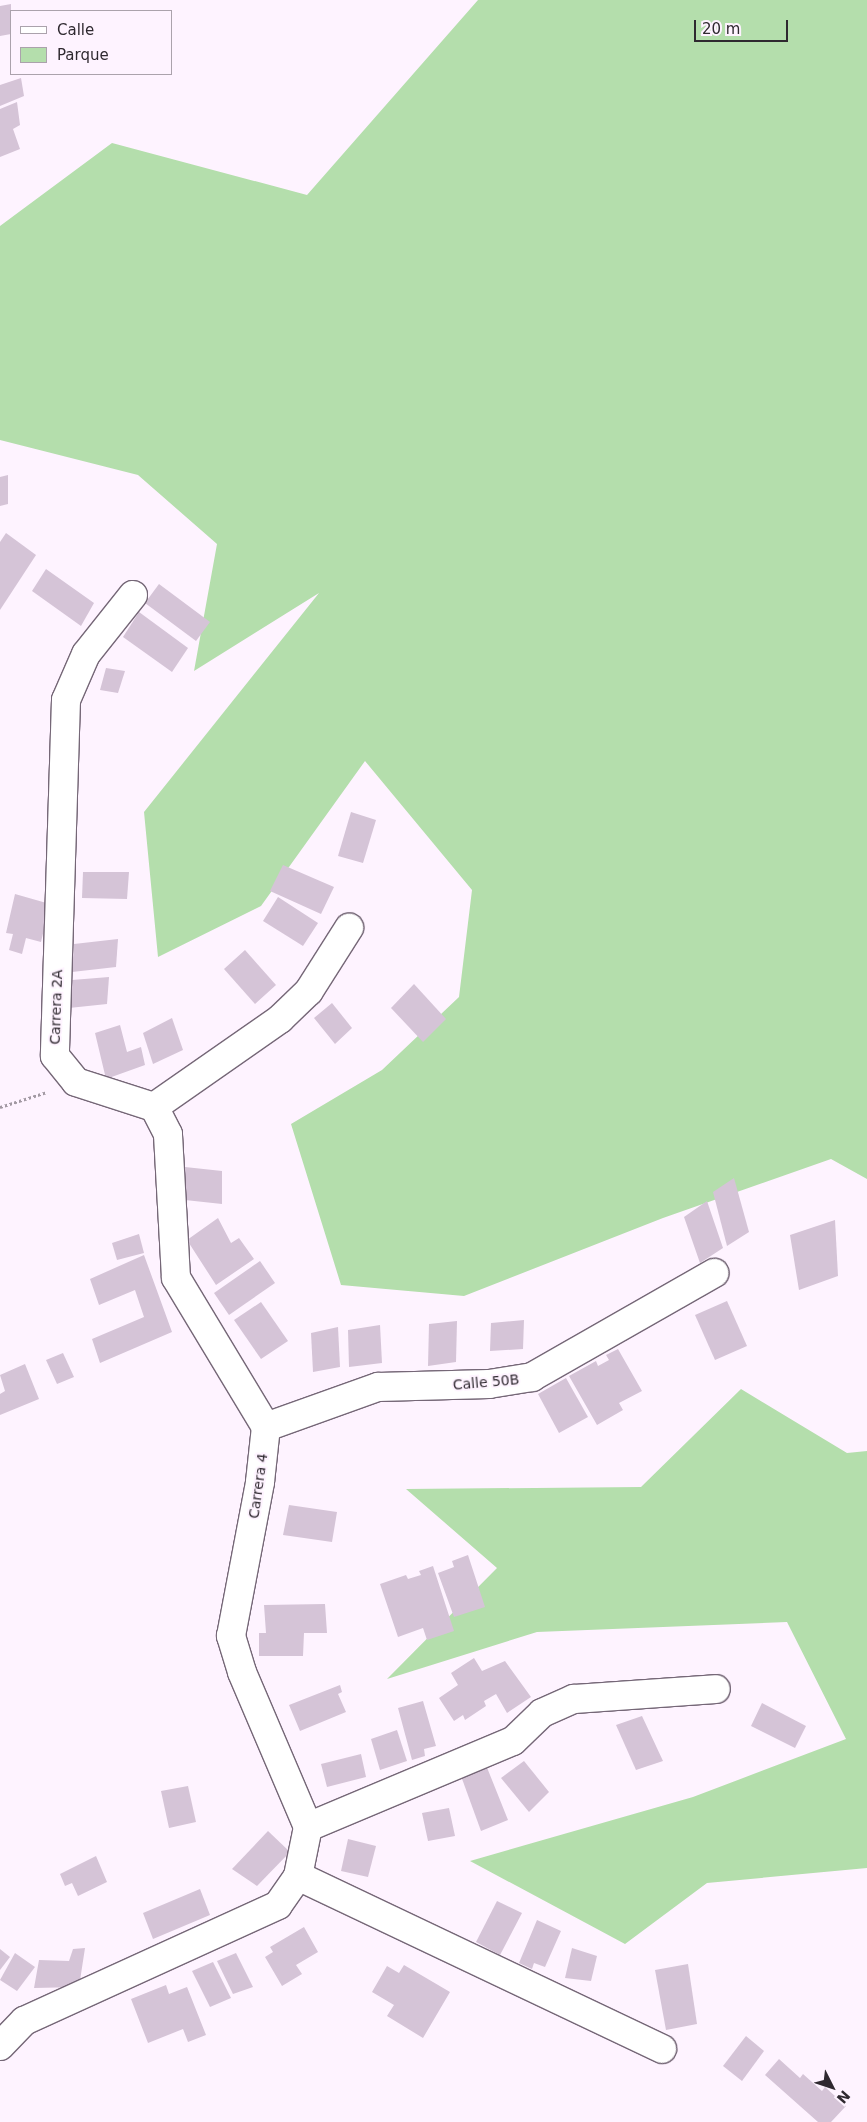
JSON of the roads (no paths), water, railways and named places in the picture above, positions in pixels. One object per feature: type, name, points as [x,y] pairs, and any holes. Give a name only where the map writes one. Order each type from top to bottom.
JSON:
[{"type":"street","name":"Carrera 2A","points":[[133,595],[86,654],[66,700],[55,1056],[76,1082],[154,1107]]},
{"type":"street","points":[[266,1426],[176,1278],[168,1134],[154,1107],[280,1018],[309,992],[349,928]]},
{"type":"street","name":"Calle 50B","points":[[266,1426],[378,1387],[489,1384],[532,1377],[714,1273]]},
{"type":"street","name":"Carrera 4","points":[[266,1426],[260,1482],[231,1636],[242,1672],[308,1827]]},
{"type":"street","points":[[0,2046],[24,2021],[278,1905],[298,1876],[308,1827],[513,1741],[542,1713],[574,1699],[716,1689]]},
{"type":"street","points":[[298,1876],[662,2049]]}]
